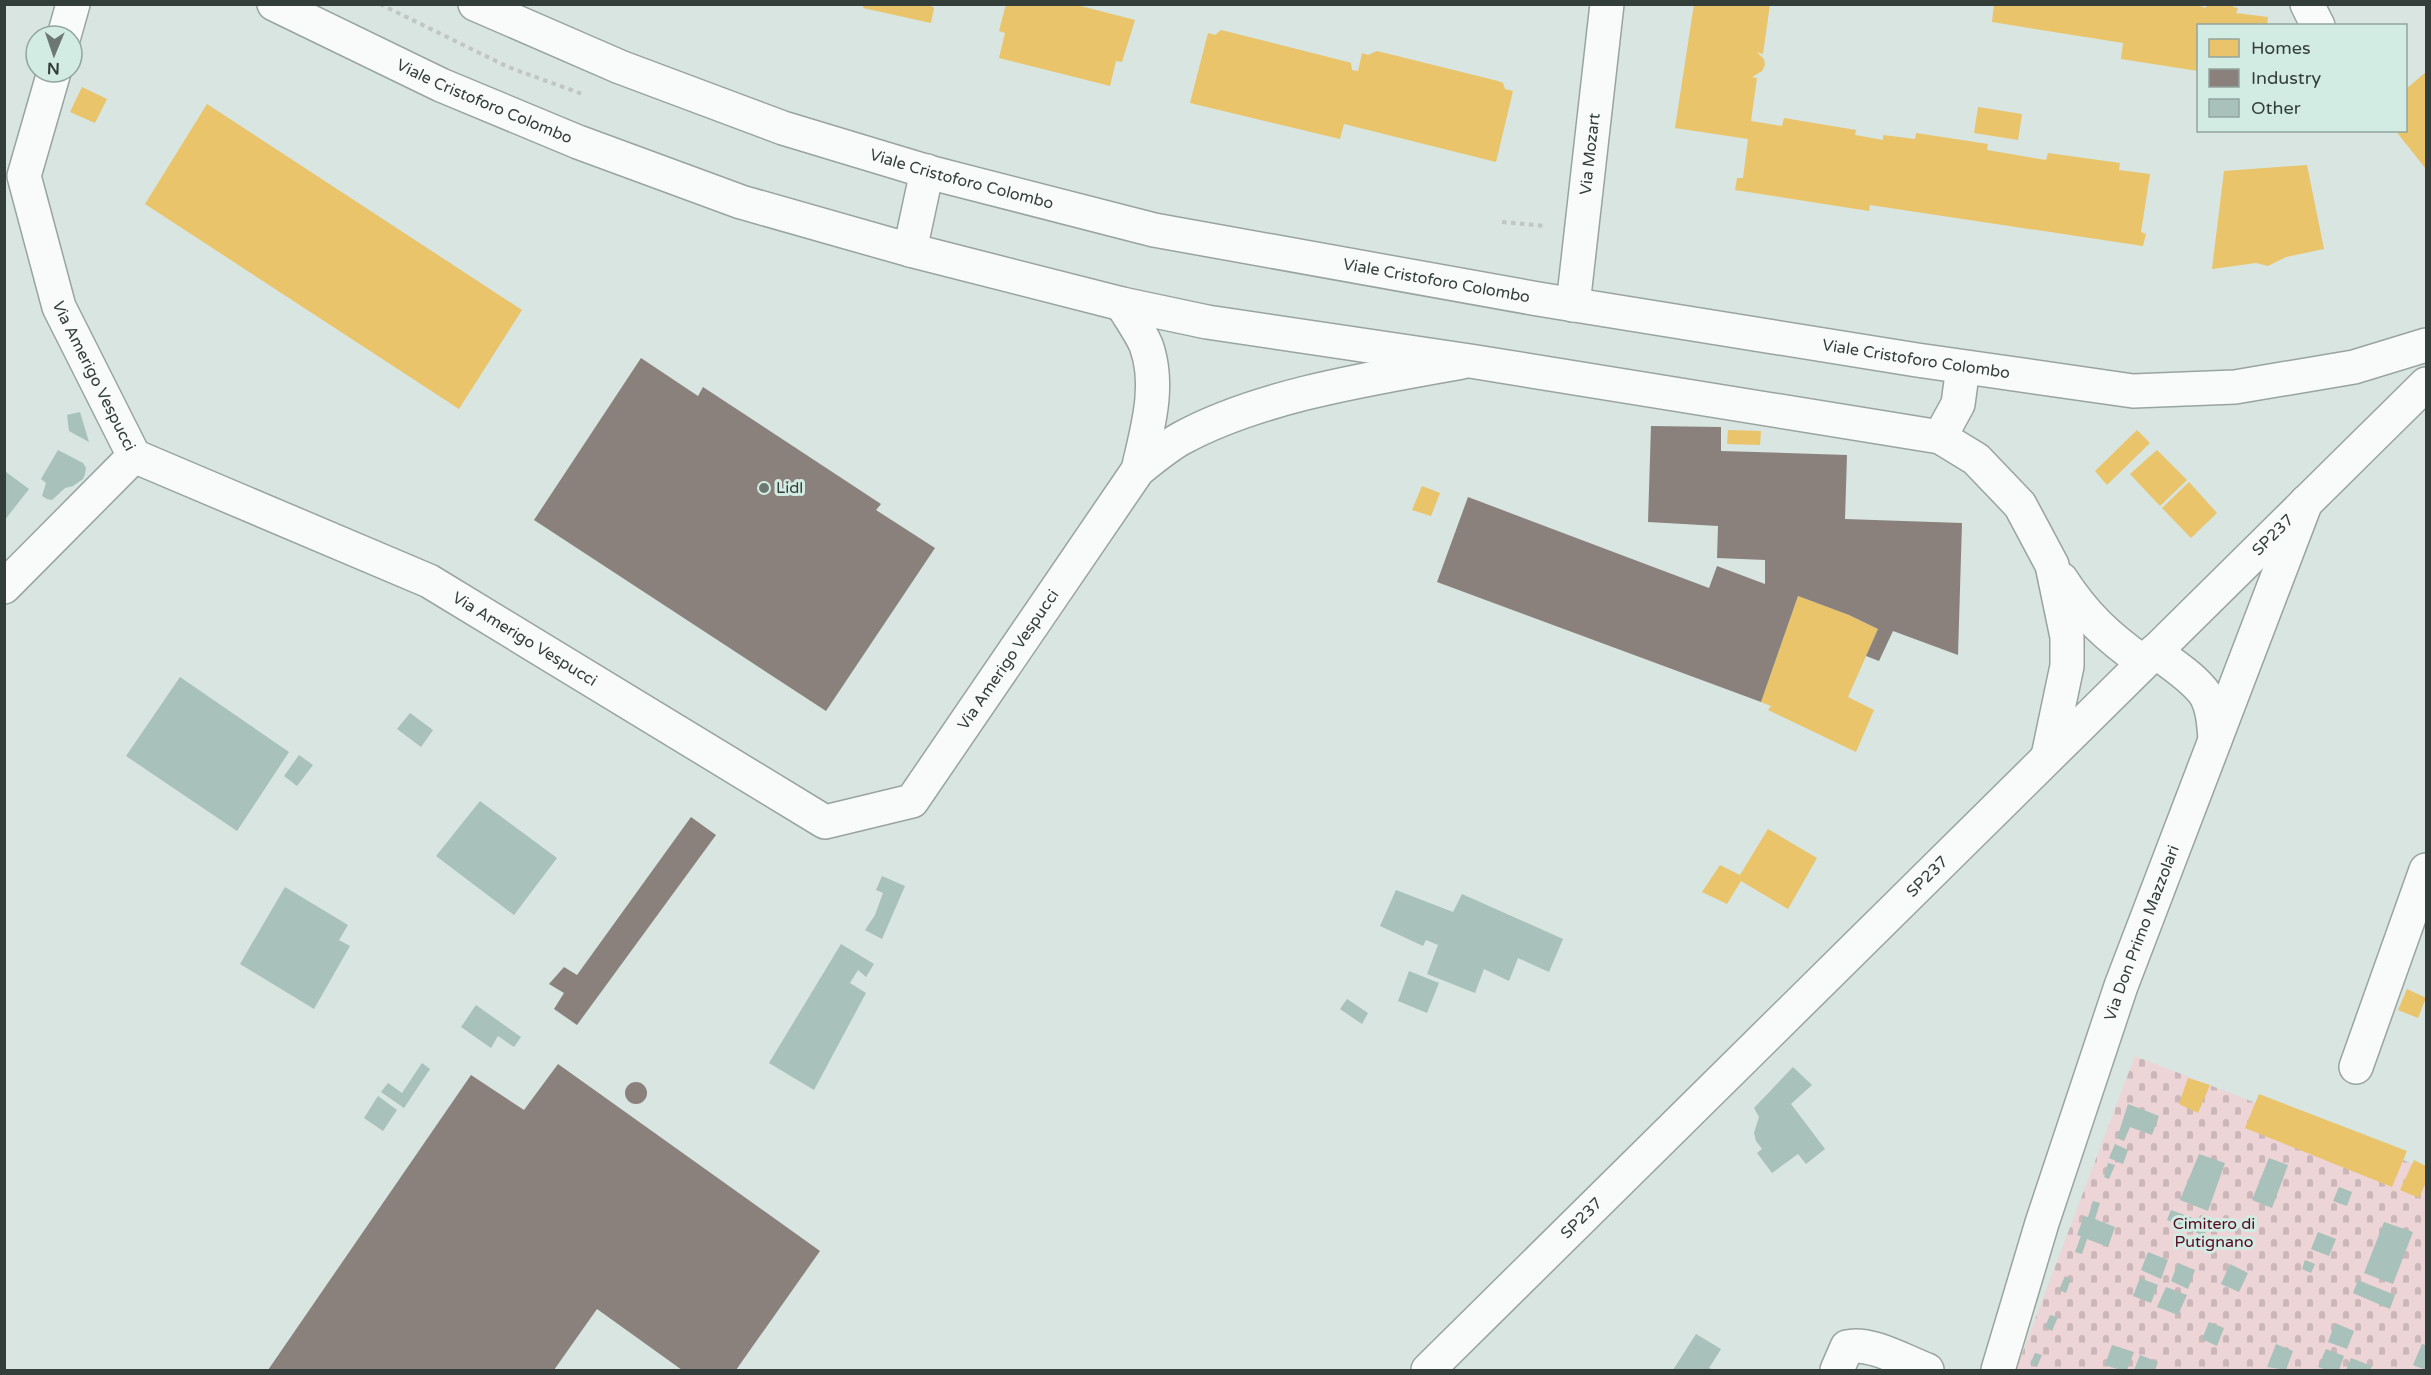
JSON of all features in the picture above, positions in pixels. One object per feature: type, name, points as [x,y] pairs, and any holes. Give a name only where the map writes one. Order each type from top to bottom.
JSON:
[{"type":"main road","points":[[67,24],[73,4]]},
{"type":"main road","name":"Viale Cristoforo Colombo","points":[[274,4],[441,85],[578,142],[741,202],[910,250],[1122,304],[1207,321],[1940,437],[1976,459],[2020,505],[2052,565],[2085,613],[2103,632],[2191,680],[2205,695],[2212,714],[2215,740]]},
{"type":"main road","name":"Via Mozart","points":[[1573,305],[1607,4]]},
{"type":"main road","points":[[2307,4],[2317,24]]},
{"type":"main road","name":"Viale Cristoforo Colombo","points":[[482,6],[620,67],[783,128],[927,171],[1154,230],[1573,305],[1963,367],[2133,391],[2235,387],[2354,367],[2427,345]]},
{"type":"main road","name":"Via Amerigo Vespucci","points":[[51,84],[24,176],[59,307],[134,456],[429,581],[825,822],[912,801],[1138,470],[1181,438],[1229,416],[1367,379],[1470,361]]},
{"type":"main road","points":[[910,250],[927,171]]},
{"type":"main road","name":"Via Amerigo Vespucci","points":[[1122,304],[1145,345],[1153,375],[1152,406],[1138,470]]},
{"type":"main road","points":[[1940,437],[1958,404],[1963,367]]},
{"type":"main road","name":"SP237","points":[[1428,1371],[2149,656],[2427,384]]},
{"type":"main road","points":[[4,587],[134,456]]},
{"type":"main road","name":"Via Don Primo Mazzolari","points":[[1998,1371],[2042,1222],[2121,987],[2306,502]]},
{"type":"main road","name":"Viale Cristoforo Colombo","points":[[2048,756],[2067,666],[2067,637],[2052,565]]},
{"type":"main road","points":[[2356,1066],[2427,870]]},
{"type":"main road","points":[[1837,1371],[1846,1347],[1856,1344],[1870,1347],[1927,1371]]},
{"type":"path","points":[[1502,222],[1581,230]]},
{"type":"green space","name":"Cimitero di Putignano","points":[[2135,1056],[2426,1169],[2426,1370],[2016,1370]]},
{"type":"building: Homes","points":[[864,4],[928,4],[934,8],[931,23],[863,8]]},
{"type":"building: Homes","points":[[1006,4],[1073,4],[1135,20],[1122,62],[1116,61],[1110,86],[999,58],[1005,33],[999,31]]},
{"type":"building: Homes","points":[[1694,4],[1770,4],[1763,54],[1757,52],[1764,59],[1765,65],[1762,71],[1752,77],[1757,78],[1751,121],[1782,126],[1784,118],[1856,130],[1855,135],[1883,140],[1883,135],[1915,139],[1916,133],[1988,144],[1987,150],[2046,160],[2048,153],[2120,163],[2119,170],[2150,174],[2141,232],[2146,234],[2143,246],[1870,205],[1869,211],[1735,190],[1737,178],[1743,178],[1748,139],[1675,128]]},
{"type":"building: Homes","points":[[1994,4],[2193,4],[2206,8],[2207,4],[2233,4],[2233,7],[2238,8],[2236,13],[2268,17],[2267,24],[2197,24],[2197,71],[2121,59],[2123,43],[1992,22]]},
{"type":"building: Homes","points":[[1221,30],[1348,62],[1351,63],[1352,70],[1358,71],[1362,53],[1368,55],[1377,51],[1503,83],[1505,89],[1513,91],[1496,162],[1344,124],[1340,139],[1190,103],[1208,33],[1215,35]]},
{"type":"building: Homes","points":[[2426,72],[2426,169],[2397,132],[2407,132],[2407,88]]},
{"type":"building: Homes","points":[[82,87],[107,99],[95,123],[70,112]]},
{"type":"building: Homes","points":[[207,104],[522,310],[459,409],[145,204]]},
{"type":"building: Homes","points":[[1978,107],[2022,114],[2018,140],[1974,133]]},
{"type":"building: Homes","points":[[2307,165],[2324,249],[2286,257],[2268,266],[2256,263],[2212,269],[2224,171]]},
{"type":"building: Homes","points":[[1728,430],[1761,431],[1760,445],[1727,444]]},
{"type":"building: Homes","points":[[2137,430],[2150,443],[2107,485],[2095,471]]},
{"type":"building: Homes","points":[[2157,450],[2187,480],[2160,506],[2130,474]]},
{"type":"building: Homes","points":[[2189,482],[2217,513],[2191,538],[2162,508]]},
{"type":"building: Homes","points":[[1422,486],[1440,493],[1431,516],[1412,510]]},
{"type":"building: Homes","points":[[1798,596],[1849,615],[1878,629],[1848,697],[1874,710],[1856,752],[1768,710],[1771,706],[1761,702]]},
{"type":"building: Homes","points":[[1768,829],[1817,858],[1788,909],[1741,881],[1727,904],[1702,892],[1720,865],[1740,875]]},
{"type":"building: Homes","points":[[2407,989],[2426,998],[2418,1018],[2398,1010]]},
{"type":"building: Homes","points":[[2188,1078],[2210,1085],[2198,1113],[2179,1104]]},
{"type":"building: Homes","points":[[2259,1094],[2407,1151],[2392,1187],[2245,1128]]},
{"type":"building: Homes","points":[[2414,1160],[2426,1166],[2426,1182],[2419,1198],[2400,1190]]},
{"type":"building: Industry","points":[[641,358],[698,396],[703,387],[881,504],[876,510],[935,548],[826,711],[534,520]]},
{"type":"building: Industry","points":[[1651,426],[1721,427],[1721,451],[1847,455],[1845,519],[1962,523],[1958,655],[1893,631],[1879,661],[1866,656],[1878,629],[1849,615],[1798,596],[1761,702],[1437,582],[1468,497],[1709,588],[1717,566],[1765,584],[1765,560],[1717,558],[1718,526],[1648,522]]},
{"type":"building: Industry","points":[[691,817],[716,835],[577,1025],[554,1009],[564,993],[549,984],[564,967],[577,975]]},
{"type":"building: Industry","points":[[558,1064],[820,1251],[736,1370],[682,1370],[597,1309],[554,1370],[268,1370],[471,1075],[524,1110]]},
{"type":"building: Industry","points":[[636,1082],[644,1085],[647,1093],[644,1101],[636,1104],[628,1101],[625,1093],[628,1085]]},
{"type":"building: Other","points":[[80,412],[89,442],[69,431],[67,415]]},
{"type":"building: Other","points":[[58,450],[83,463],[86,468],[83,479],[65,488],[52,500],[42,496],[46,483],[41,479]]},
{"type":"building: Other","points":[[6,472],[29,489],[4,521],[4,473]]},
{"type":"building: Other","points":[[180,677],[289,752],[237,831],[126,756]]},
{"type":"building: Other","points":[[410,713],[433,730],[421,747],[397,729]]},
{"type":"building: Other","points":[[299,755],[313,765],[297,786],[284,776]]},
{"type":"building: Other","points":[[480,801],[557,858],[514,915],[436,856]]},
{"type":"building: Other","points":[[882,876],[905,886],[882,939],[865,930],[875,915],[883,893],[876,890]]},
{"type":"building: Other","points":[[285,887],[348,925],[339,940],[350,946],[314,1009],[240,964]]},
{"type":"building: Other","points":[[1396,890],[1453,912],[1462,894],[1563,939],[1549,972],[1518,958],[1509,981],[1484,969],[1475,993],[1427,974],[1438,945],[1426,940],[1423,946],[1380,926]]},
{"type":"building: Other","points":[[841,944],[874,964],[866,977],[858,970],[850,983],[866,993],[814,1090],[769,1063]]},
{"type":"building: Other","points":[[1409,971],[1439,983],[1427,1013],[1398,1001]]},
{"type":"building: Other","points":[[1347,999],[1368,1013],[1362,1024],[1340,1009]]},
{"type":"building: Other","points":[[476,1005],[521,1037],[514,1047],[498,1036],[491,1048],[461,1027]]},
{"type":"building: Other","points":[[422,1063],[430,1069],[404,1108],[381,1092],[388,1083],[402,1093]]},
{"type":"building: Other","points":[[1793,1067],[1812,1085],[1791,1104],[1825,1149],[1806,1164],[1798,1154],[1772,1173],[1757,1153],[1762,1149],[1754,1133],[1759,1117],[1754,1108]]},
{"type":"building: Other","points":[[378,1096],[397,1110],[383,1131],[364,1118]]},
{"type":"building: Other","points":[[2128,1104],[2159,1116],[2152,1135],[2130,1127],[2124,1141],[2117,1138]]},
{"type":"building: Other","points":[[2115,1144],[2128,1150],[2123,1164],[2109,1158]]},
{"type":"building: Other","points":[[2199,1154],[2225,1163],[2208,1211],[2180,1200]]},
{"type":"building: Other","points":[[2269,1158],[2288,1165],[2272,1208],[2252,1200]]},
{"type":"building: Other","points":[[2108,1163],[2115,1165],[2109,1179],[2104,1177]]},
{"type":"building: Other","points":[[2339,1187],[2352,1192],[2347,1206],[2333,1201]]},
{"type":"building: Other","points":[[2093,1201],[2100,1203],[2095,1219],[2115,1227],[2108,1247],[2087,1239],[2082,1254],[2075,1252],[2081,1236],[2077,1235],[2084,1216],[2088,1217]]},
{"type":"building: Other","points":[[2171,1210],[2209,1224],[2204,1236],[2167,1220]]},
{"type":"building: Other","points":[[2384,1222],[2413,1232],[2393,1284],[2364,1273]]},
{"type":"building: Other","points":[[2318,1232],[2336,1239],[2329,1256],[2311,1249]]},
{"type":"building: Other","points":[[2148,1252],[2168,1260],[2161,1279],[2141,1270]]},
{"type":"building: Other","points":[[2305,1260],[2315,1264],[2311,1273],[2302,1269]]},
{"type":"building: Other","points":[[2178,1263],[2195,1270],[2188,1289],[2171,1281]]},
{"type":"building: Other","points":[[2230,1264],[2248,1273],[2239,1292],[2221,1284]]},
{"type":"building: Other","points":[[2065,1276],[2071,1279],[2066,1293],[2059,1290]]},
{"type":"building: Other","points":[[2140,1278],[2158,1285],[2151,1303],[2133,1296]]},
{"type":"building: Other","points":[[2358,1280],[2395,1295],[2390,1309],[2353,1293]]},
{"type":"building: Other","points":[[2166,1287],[2187,1295],[2178,1315],[2157,1307]]},
{"type":"building: Other","points":[[2050,1315],[2058,1317],[2052,1331],[2045,1327]]},
{"type":"building: Other","points":[[2209,1322],[2224,1328],[2217,1346],[2202,1339]]},
{"type":"building: Other","points":[[2335,1323],[2354,1331],[2347,1349],[2328,1342]]},
{"type":"building: Other","points":[[1696,1334],[1721,1349],[1709,1368],[1714,1370],[1673,1370]]},
{"type":"building: Other","points":[[2276,1344],[2293,1351],[2286,1370],[2267,1367]]},
{"type":"building: Other","points":[[2422,1344],[2426,1345],[2426,1370],[2413,1365]]},
{"type":"building: Other","points":[[2112,1345],[2134,1352],[2127,1370],[2105,1365]]},
{"type":"building: Other","points":[[2326,1349],[2344,1356],[2339,1370],[2318,1367]]},
{"type":"building: Other","points":[[2035,1353],[2042,1355],[2037,1367],[2030,1364]]},
{"type":"building: Other","points":[[2140,1355],[2158,1362],[2155,1370],[2134,1370]]},
{"type":"building: Other","points":[[2351,1358],[2372,1366],[2370,1370],[2346,1370]]},
{"type":"place","name":"Lidl","points":[[764,488]]}]
